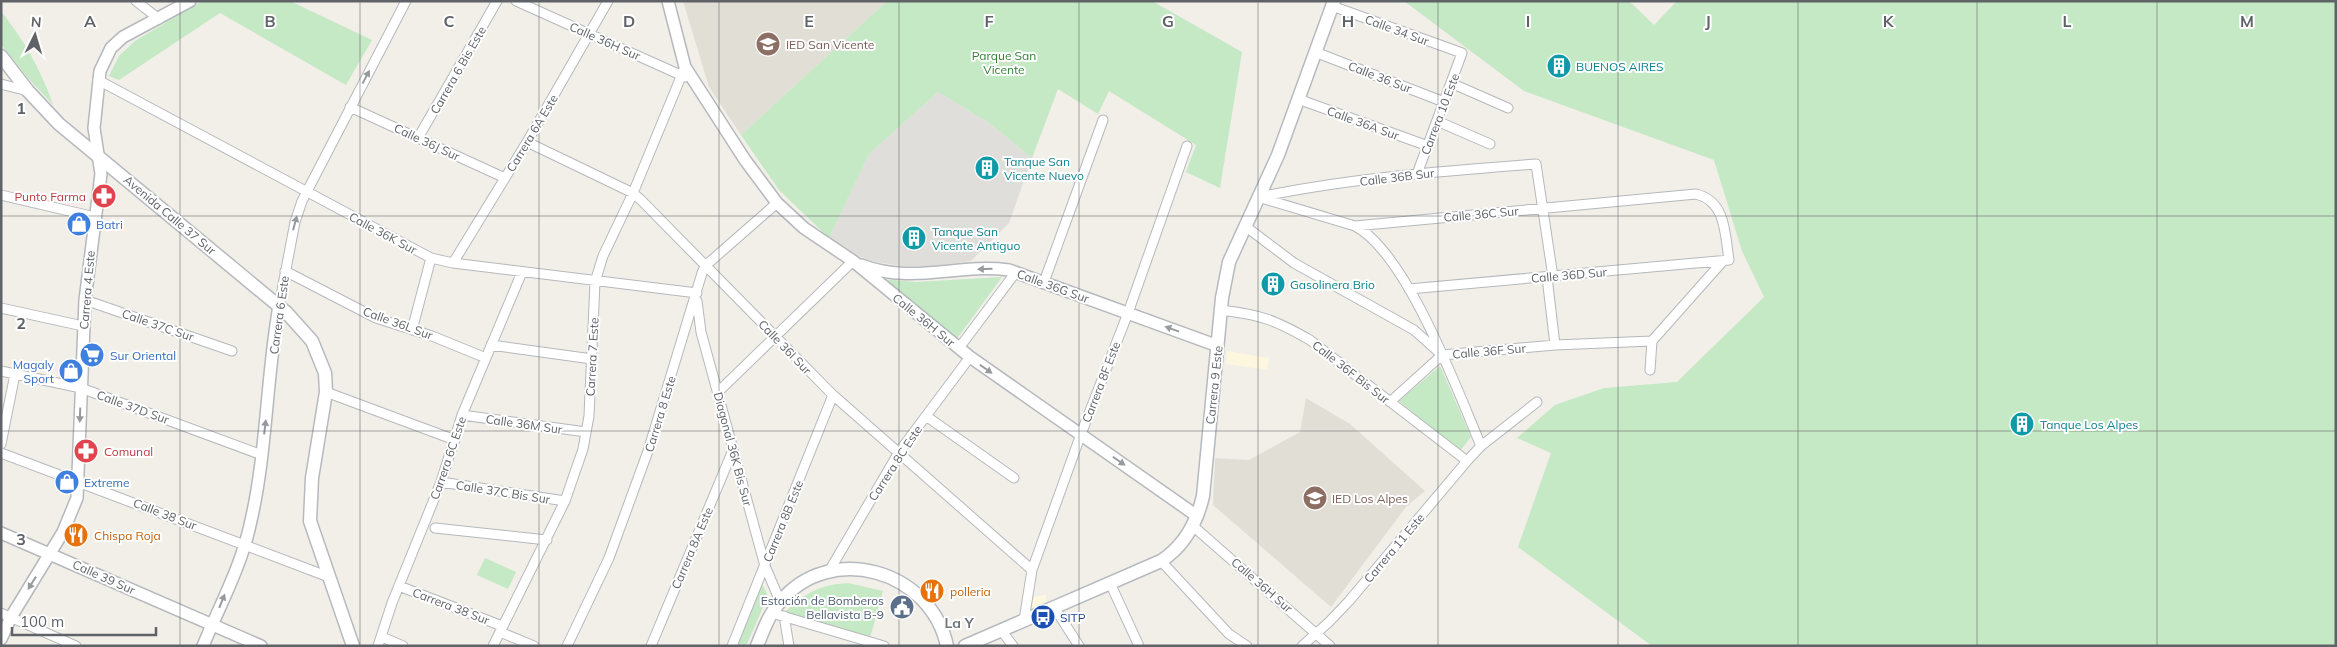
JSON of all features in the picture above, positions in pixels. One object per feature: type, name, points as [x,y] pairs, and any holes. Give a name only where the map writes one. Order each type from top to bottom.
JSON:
[{"type":"main road","name":"Carrera 9 Este","points":[[965,646],[1161,561],[1177,548],[1195,521],[1203,496],[1221,310],[1229,262],[1278,154],[1333,4]]},
{"type":"main road","name":"Avenida Calle 37 Sur","points":[[1,56],[28,91],[58,124],[279,306],[297,323],[312,341],[323,365],[326,387]]},
{"type":"main road","points":[[326,387],[309,512],[312,529],[353,646]]},
{"type":"main road","points":[[757,646],[778,614],[780,601],[800,585],[828,573],[851,569],[882,573],[915,593],[931,609],[942,627],[947,646]]},
{"type":"street","points":[[136,1],[159,19]]},
{"type":"street","name":"Carrera 4 Este","points":[[1,639],[6,615],[51,554],[76,506],[79,481],[83,326],[101,174],[100,157],[94,128],[98,80],[103,63],[117,42],[190,1]]},
{"type":"street","name":"Carrera 6 Este","points":[[203,646],[245,544],[250,525],[262,455],[279,306],[295,222],[306,192],[406,1]]},
{"type":"street","name":"Carrera 6 Bis Este","points":[[418,138],[497,1]]},
{"type":"street","name":"Calle 36H Sur","points":[[516,1],[590,34],[683,70],[694,81],[745,160],[777,203],[819,240],[852,261],[970,357],[1081,434],[1195,521],[1330,646]]},
{"type":"street","name":"Carrera 6A Este","points":[[453,263],[527,142],[608,1]]},
{"type":"street","points":[[668,1],[683,70]]},
{"type":"street","name":"Calle 34 Sur","points":[[1333,4],[1462,53]]},
{"type":"street","name":"Calle 36 Sur","points":[[1315,52],[1444,102]]},
{"type":"street","name":"Carrera 10 Este","points":[[1417,174],[1462,53]]},
{"type":"street","name":"Carrera 7 Este","points":[[493,646],[565,501],[589,416],[596,282],[608,245],[633,193],[683,70]]},
{"type":"street","name":"Calle 36K Sur","points":[[98,80],[431,258],[453,263],[596,282],[697,293]]},
{"type":"street","points":[[1451,83],[1508,108]]},
{"type":"street","points":[[1,84],[28,91]]},
{"type":"street","name":"Calle 36A Sur","points":[[1298,99],[1428,146]]},
{"type":"street","name":"Calle 36J Sur","points":[[350,107],[505,178]]},
{"type":"street","points":[[1044,282],[1103,120]]},
{"type":"street","points":[[1437,121],[1490,144]]},
{"type":"street","name":"Calle 36I Sur","points":[[527,142],[633,193],[833,395],[1032,570]]},
{"type":"street","name":"Carrera 8F Este","points":[[1024,620],[1032,570],[1081,434],[1128,313],[1187,146]]},
{"type":"street","name":"Calle 36B Sur","points":[[1258,197],[1290,190],[1417,174],[1536,164],[1542,208]]},
{"type":"street","name":"Calle 36C Sur","points":[[1258,197],[1355,226],[1690,193],[1706,197],[1715,204],[1721,213],[1726,260]]},
{"type":"street","points":[[1,194],[95,217]]},
{"type":"street","points":[[705,266],[777,203]]},
{"type":"street","points":[[1542,208],[1555,345]]},
{"type":"street","name":"Calle 36F Sur","points":[[1245,226],[1294,263],[1414,330],[1442,355],[1555,345],[1652,341]]},
{"type":"street","points":[[1355,226],[1368,234],[1379,245],[1409,289],[1442,355],[1482,446]]},
{"type":"street","points":[[412,330],[431,258]]},
{"type":"street","points":[[1650,370],[1652,341],[1726,260]]},
{"type":"street","name":"Calle 36D Sur","points":[[1409,289],[1726,260]]},
{"type":"street","points":[[718,392],[776,338],[852,261]]},
{"type":"street","name":"Calle 36G Sur","points":[[852,261],[874,269],[909,275],[989,268],[1016,272],[1218,346]]},
{"type":"street","name":"Carrera 8 Este","points":[[567,646],[609,558],[645,460],[697,293],[699,280],[705,266]]},
{"type":"street","name":"Calle 36L Sur","points":[[285,271],[376,318],[486,358]]},
{"type":"street","name":"Carrera 6C Este","points":[[380,641],[399,586],[441,482],[462,415],[522,272]]},
{"type":"street","points":[[959,348],[1016,272]]},
{"type":"street","name":"Diagonal 36K Bis Sur","points":[[697,293],[701,332],[764,566],[780,601]]},
{"type":"street","name":"Calle 37C Sur","points":[[85,300],[232,351]]},
{"type":"street","points":[[1,308],[83,326]]},
{"type":"street","name":"Calle 36F Bis Sur","points":[[1221,310],[1267,317],[1282,324],[1327,352],[1467,462]]},
{"type":"street","points":[[491,345],[592,359]]},
{"type":"street","points":[[1390,402],[1442,355]]},
{"type":"street","name":"Carrera 8C Este","points":[[828,573],[899,452],[970,357]]},
{"type":"street","name":"Calle 37D Sur","points":[[1,371],[81,388],[262,455]]},
{"type":"street","points":[[1,444],[16,374]]},
{"type":"street","points":[[326,387],[455,440]]},
{"type":"street","name":"Carrera 8B Este","points":[[732,646],[833,395]]},
{"type":"street","name":"Carrera 11 Este","points":[[1302,646],[1349,601],[1482,446],[1537,402]]},
{"type":"street","name":"Calle 36M Sur","points":[[462,415],[586,432]]},
{"type":"street","points":[[926,416],[1014,478]]},
{"type":"street","name":"Carrera 8A Este","points":[[651,646],[733,450]]},
{"type":"street","name":"Calle 38 Sur","points":[[1,453],[329,577]]},
{"type":"street","name":"Calle 37C Bis Sur","points":[[441,482],[565,501]]},
{"type":"street","points":[[434,528],[546,540]]},
{"type":"street","name":"Calle 39 Sur","points":[[1,533],[262,646]]},
{"type":"street","points":[[1161,561],[1229,634],[1247,646]]},
{"type":"street","points":[[1110,583],[1139,646]]},
{"type":"street","name":"Carrera 38 Sur","points":[[399,586],[501,629]]},
{"type":"street","points":[[1054,607],[1078,646]]},
{"type":"street","points":[[778,614],[789,646]]},
{"type":"street","points":[[778,614],[884,646]]},
{"type":"street","points":[[6,615],[76,646]]},
{"type":"street","points":[[501,629],[534,646]]},
{"type":"street","points":[[1001,630],[1013,646]]},
{"type":"street","points":[[380,641],[403,646]]},
{"type":"shaded area","name":"IED San Vicente","points":[[683,1],[887,1],[741,135],[709,87]]},
{"type":"shaded area","points":[[938,92],[989,123],[1032,158],[1009,223],[971,261],[936,266],[902,266],[875,262],[852,254],[829,238],[869,154]]},
{"type":"shaded area","points":[[1227,351],[1269,358],[1267,370],[1226,364]]},
{"type":"shaded area","name":"IED Los Alpes","points":[[1306,398],[1350,424],[1425,491],[1406,507],[1331,607],[1213,505],[1215,458],[1249,460],[1300,432]]},
{"type":"shaded area","points":[[1046,595],[1046,602],[1032,607],[1033,597]]},
{"type":"green space","points":[[202,1],[290,1],[372,40],[346,85],[220,13],[119,80],[109,76],[119,56],[135,41]]},
{"type":"green space","name":"Parque San Vicente","points":[[887,1],[1152,1],[1242,52],[1220,188],[1186,172],[1196,145],[1109,91],[1098,114],[1058,89],[1032,158],[989,123],[938,92],[869,154],[829,238],[779,190],[741,135]]},
{"type":"green space","points":[[1404,1],[1629,1],[1654,25],[1677,1],[2336,1],[2336,646],[1652,646],[1518,547],[1551,453],[1517,438],[1555,405],[1604,388],[1677,382],[1764,297],[1742,251],[1714,160],[1524,91]]},
{"type":"green space","points":[[1,11],[31,56],[53,105],[27,77],[1,44]]},
{"type":"green space","points":[[1002,277],[956,340],[880,279],[916,282]]},
{"type":"green space","points":[[1440,366],[1471,437],[1460,451],[1399,401]]},
{"type":"green space","points":[[485,558],[516,572],[508,589],[477,575]]},
{"type":"green space","points":[[757,574],[768,596],[746,646],[728,646]]},
{"type":"green space","points":[[848,583],[883,591],[870,638],[784,613],[813,591]]},
{"type":"place","name":"IED San Vicente","points":[[768,44]]},
{"type":"place","name":"BUENOS AIRES","points":[[1559,66]]},
{"type":"place","name":"Tanque San Vicente Nuevo","points":[[987,168]]},
{"type":"place","name":"Punto Farma","points":[[104,196]]},
{"type":"place","name":"Batri","points":[[79,224]]},
{"type":"place","name":"Tanque San Vicente Antiguo","points":[[914,238]]},
{"type":"place","name":"Gasolinera Brio","points":[[1273,284]]},
{"type":"place","name":"Sur Oriental","points":[[92,355]]},
{"type":"place","name":"Magaly Sport","points":[[71,371]]},
{"type":"place","name":"Tanque Los Alpes","points":[[2022,424]]},
{"type":"place","name":"Comunal","points":[[86,451]]},
{"type":"place","name":"Extreme","points":[[67,482]]},
{"type":"place","name":"IED Los Alpes","points":[[1315,498]]},
{"type":"place","name":"Chispa Roja","points":[[76,535]]},
{"type":"place","name":"polleria","points":[[932,591]]},
{"type":"place","name":"Estación de Bomberos Bellavista B-9","points":[[902,607]]},
{"type":"place","name":"SITP","points":[[1043,617]]},
{"type":"district","name":"La Y","points":[[959,623]]}]
